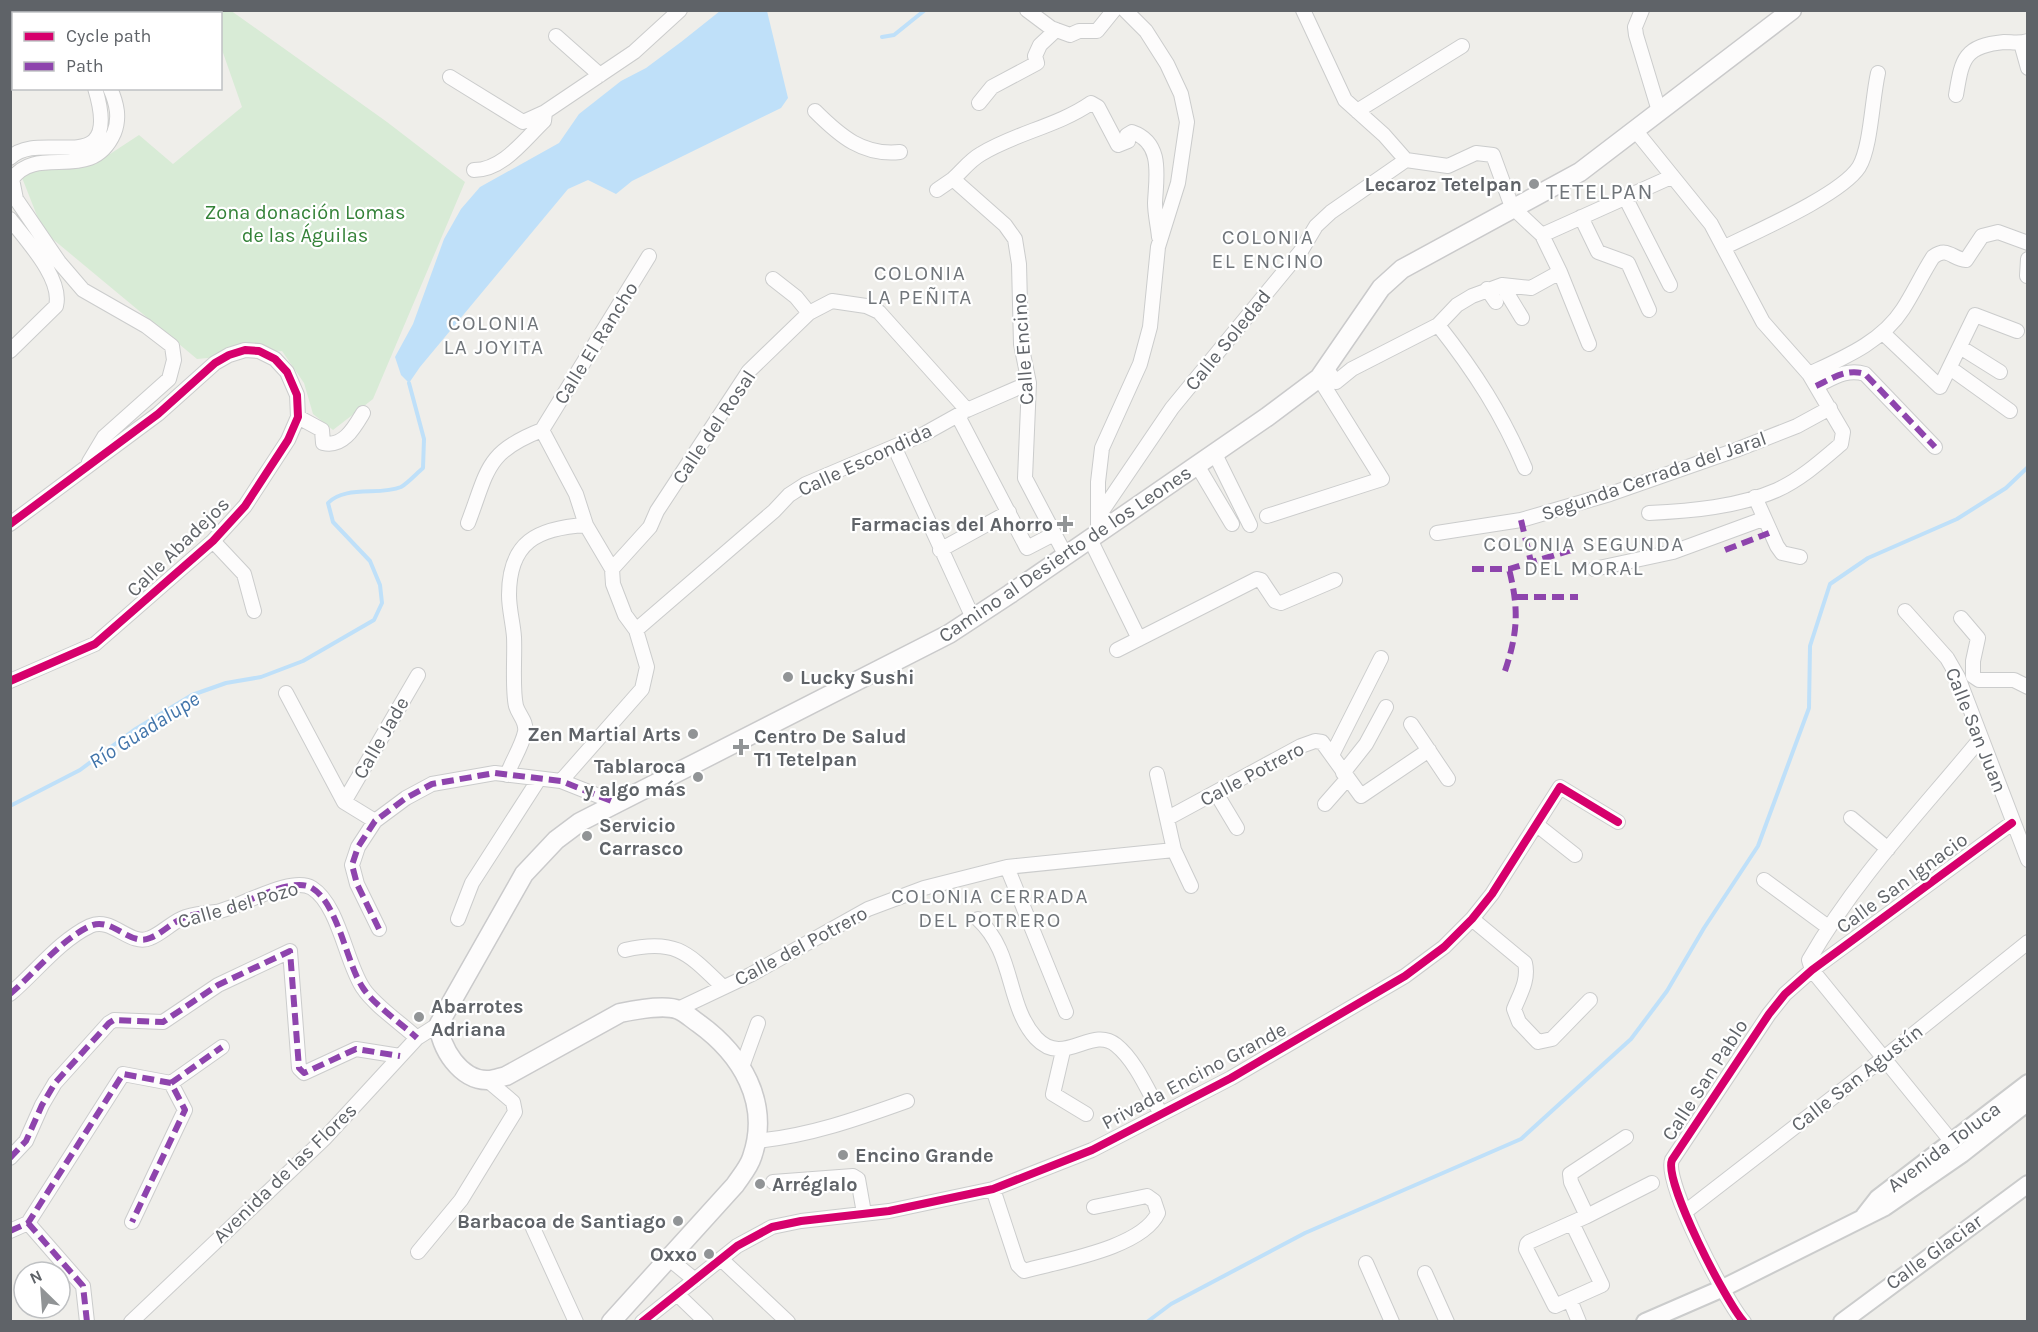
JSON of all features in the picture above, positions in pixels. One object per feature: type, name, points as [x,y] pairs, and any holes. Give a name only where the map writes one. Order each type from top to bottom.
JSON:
[{"type":"main road","name":"Camino al Desierto de los Leones","points":[[439,1024],[524,874],[556,840],[580,822],[614,802],[939,639],[1066,556],[1095,530],[1268,417],[1323,373],[1381,288],[1402,269],[1512,207],[1580,172],[1792,10]]},
{"type":"main road","points":[[439,1024],[443,1048],[455,1063],[476,1078],[487,1080],[506,1076],[620,1013],[639,1009],[678,1009],[721,1040],[742,1067],[756,1105],[756,1141],[752,1159],[735,1185],[611,1322]]},
{"type":"street","points":[[450,77],[523,122],[545,112],[634,52],[680,10]]},
{"type":"street","points":[[1027,10],[1056,30],[1070,35],[1079,31],[1096,31],[1114,10]]},
{"type":"street","points":[[1125,10],[1146,31],[1167,64],[1181,94],[1187,122],[1179,183],[1160,242],[1150,327],[1140,364],[1101,447],[1095,530],[1139,639]]},
{"type":"street","points":[[1303,10],[1332,77],[1345,100],[1384,135],[1406,160],[1448,166],[1476,153],[1493,155],[1512,207],[1542,235],[1560,272],[1589,344]]},
{"type":"street","points":[[1642,10],[1635,27],[1636,35],[1659,111]]},
{"type":"street","points":[[979,103],[992,87],[1037,63],[1035,56],[1040,45],[1056,30]]},
{"type":"street","points":[[556,36],[600,75]]},
{"type":"street","points":[[1956,95],[1962,62],[1967,56],[1982,48],[2004,42],[2024,42],[2028,68]]},
{"type":"street","points":[[1357,111],[1462,46]]},
{"type":"street","points":[[1725,247],[1806,206],[1858,168],[1868,141],[1872,100],[1878,73]]},
{"type":"street","points":[[10,158],[27,148],[71,148],[84,146],[95,138],[101,126],[101,108],[96,90]]},
{"type":"street","points":[[88,464],[104,437],[169,379],[174,360],[172,346],[146,326],[82,290],[59,262],[16,199],[12,179],[18,170],[29,165],[81,162],[99,155],[108,147],[119,121],[111,90]]},
{"type":"street","points":[[937,190],[953,179],[978,155],[1079,112],[1091,103],[1098,107],[1118,145],[1128,141],[1127,135],[1132,132],[1138,134],[1153,150],[1159,171],[1155,205],[1160,242]]},
{"type":"street","points":[[815,111],[839,135],[861,149],[887,154],[900,152]]},
{"type":"street","points":[[474,170],[486,170],[498,165],[544,121],[545,112]]},
{"type":"street","points":[[1635,130],[1711,224],[1763,322],[1809,374],[1843,432],[1841,444],[1808,472],[1777,490],[1690,511],[1649,513]]},
{"type":"street","name":"Calle Soledad","points":[[1095,530],[1172,408],[1301,251],[1316,226],[1331,212],[1406,160]]},
{"type":"street","points":[[1542,235],[1671,177]]},
{"type":"street","name":"Calle Encino","points":[[953,179],[1005,225],[1015,239],[1019,264],[1021,344],[1029,383],[1025,478],[1066,556]]},
{"type":"street","points":[[1625,197],[1670,285]]},
{"type":"street","points":[[1581,217],[1598,252],[1628,263],[1649,310]]},
{"type":"street","points":[[10,219],[57,288],[56,306],[10,351]]},
{"type":"street","points":[[1809,374],[1863,347],[1883,333],[1902,310],[1933,256],[1941,251],[1948,251],[1966,260],[1982,236],[1998,232],[2028,243]]},
{"type":"street","name":"Calle El Rancho","points":[[542,430],[650,256]]},
{"type":"street","points":[[2027,276],[2028,260]]},
{"type":"street","points":[[1513,303],[1531,288],[1560,272]]},
{"type":"street","points":[[773,279],[796,297],[809,312]]},
{"type":"street","points":[[1323,373],[1336,382],[1352,369],[1438,325],[1457,305],[1487,289],[1502,285],[1531,288]]},
{"type":"street","points":[[1502,285],[1522,318]]},
{"type":"street","points":[[1487,289],[1496,302]]},
{"type":"street","name":"Calle del Rosal","points":[[612,569],[650,527],[657,511],[749,371],[809,312],[832,301],[866,306],[879,312],[963,413],[1027,548],[1054,534]]},
{"type":"street","points":[[1883,333],[1939,386],[1942,386],[1976,314],[2017,331]]},
{"type":"street","points":[[1438,325],[1500,412],[1525,468]]},
{"type":"street","points":[[1960,347],[2000,372]]},
{"type":"street","points":[[10,524],[158,414],[215,363],[245,350],[259,351],[274,359],[287,372],[297,395],[298,417],[322,430],[323,443],[331,445],[344,440],[363,413]]},
{"type":"street","points":[[1950,368],[2010,411]]},
{"type":"street","points":[[1816,386],[1845,373],[1855,371],[1865,374],[1935,447]]},
{"type":"street","points":[[1267,516],[1382,479],[1323,373]]},
{"type":"street","name":"Calle Escondida","points":[[636,630],[774,511],[789,495],[806,484],[924,434],[963,413],[1029,383]]},
{"type":"street","name":"Segunda Cerrada del Jaral","points":[[1437,533],[1521,520],[1610,494],[1736,450],[1797,426],[1830,408]]},
{"type":"street","name":"Calle Abadejos","points":[[10,681],[95,644],[213,542],[245,506],[288,440],[298,417]]},
{"type":"street","points":[[468,523],[491,463],[503,448],[542,430],[576,494],[586,525],[612,569],[613,584],[625,615],[636,630],[647,667],[642,689],[561,781]]},
{"type":"street","points":[[1214,452],[1250,525]]},
{"type":"street","points":[[898,455],[939,550],[973,618]]},
{"type":"street","points":[[1197,465],[1232,524]]},
{"type":"street","points":[[1755,497],[1763,519],[1782,553],[1800,557]]},
{"type":"street","points":[[939,550],[1009,512]]},
{"type":"street","points":[[1594,569],[1673,552],[1763,519]]},
{"type":"street","points":[[507,775],[525,732],[525,721],[516,707],[514,634],[509,596],[511,576],[518,551],[529,539],[567,526],[586,525]]},
{"type":"street","points":[[213,542],[244,574],[254,611]]},
{"type":"street","points":[[1117,650],[1257,579],[1261,580],[1275,601],[1281,603],[1335,580]]},
{"type":"street","name":"Calle San Juan","points":[[1905,611],[1947,658],[1968,700],[2012,823],[2028,860]]},
{"type":"street","points":[[1960,618],[1978,638],[1972,662],[1973,676],[1979,680],[2014,680],[2028,687]]},
{"type":"street","points":[[1381,658],[1332,755],[1345,776],[1362,796],[1429,750]]},
{"type":"street","name":"Calle Jade","points":[[344,802],[418,675]]},
{"type":"street","points":[[286,693],[344,802],[375,821]]},
{"type":"street","points":[[1325,804],[1366,744],[1386,707]]},
{"type":"street","points":[[1411,724],[1448,779]]},
{"type":"street","points":[[1952,1142],[1812,970],[1809,960],[1828,927],[1888,849],[1981,738]]},
{"type":"street","name":"Calle Potrero","points":[[1168,819],[1301,746],[1315,741],[1322,742],[1332,755]]},
{"type":"street","points":[[379,929],[357,884],[352,865],[358,847],[375,821],[406,798],[432,784],[495,773],[561,781],[614,802]]},
{"type":"street","points":[[1157,774],[1174,850],[1191,886]]},
{"type":"street","points":[[458,919],[472,883],[539,779]]},
{"type":"street","name":"Privada Encino Grande","points":[[642,1322],[737,1246],[772,1227],[993,1189],[1092,1150],[1231,1078],[1405,976],[1444,947],[1472,920],[1492,894],[1560,787],[1618,822]]},
{"type":"street","points":[[1216,794],[1237,828]]},
{"type":"street","points":[[1851,818],[1888,849]]},
{"type":"street","name":"Calle San Ignacio","points":[[1812,970],[2012,823]]},
{"type":"street","points":[[1537,825],[1575,855]]},
{"type":"street","name":"Calle del Potrero","points":[[678,1009],[771,964],[868,909],[924,888],[1007,867],[1174,850]]},
{"type":"street","points":[[1007,867],[1066,1011]]},
{"type":"street","points":[[1764,880],[1828,927]]},
{"type":"street","name":"Calle del Pozo","points":[[10,994],[71,937],[94,924],[112,926],[142,940],[197,913],[216,912],[289,886],[304,884],[318,893],[329,910],[364,990],[417,1038]]},
{"type":"street","points":[[978,919],[990,931],[1002,950],[1023,1016],[1034,1036],[1045,1046],[1063,1051],[1091,1041],[1106,1040],[1116,1045],[1125,1054],[1161,1114]]},
{"type":"street","points":[[1472,920],[1525,963],[1527,972],[1525,983],[1514,1009],[1519,1022],[1538,1042],[1552,1039],[1590,1000]]},
{"type":"street","name":"Calle San Agustín","points":[[1685,1212],[1885,1058],[2028,942]]},
{"type":"street","points":[[625,950],[651,944],[675,949],[694,959],[723,987]]},
{"type":"street","points":[[10,1158],[26,1141],[42,1105],[56,1083],[109,1023],[114,1020],[163,1022],[218,985],[290,951],[299,1068],[304,1073],[356,1049],[400,1056]]},
{"type":"street","name":"Calle San Pablo","points":[[1744,1322],[1721,1289],[1685,1212],[1671,1172],[1672,1160],[1769,1014],[1785,994],[1812,970]]},
{"type":"street","points":[[742,1067],[758,1023]]},
{"type":"street","name":"Avenida de las Flores","points":[[131,1322],[324,1139],[417,1038],[439,1024]]},
{"type":"street","points":[[10,1232],[28,1222],[123,1074],[171,1083],[222,1047]]},
{"type":"street","points":[[1063,1051],[1053,1094],[1086,1114]]},
{"type":"street","points":[[418,1252],[444,1224],[505,1132],[515,1112],[513,1102],[487,1080]]},
{"type":"street","points":[[132,1222],[185,1110],[171,1083]]},
{"type":"street","name":"Avenida Toluca","points":[[1864,1216],[1878,1198],[2028,1083]]},
{"type":"street","points":[[756,1141],[802,1135],[847,1123],[907,1101]]},
{"type":"street","name":"Avenida Toluca","points":[[1645,1322],[1721,1289],[1864,1216],[1885,1208],[2028,1102]]},
{"type":"street","points":[[1587,1216],[1570,1182],[1570,1174],[1626,1137]]},
{"type":"street","points":[[773,1182],[853,1176],[858,1179],[864,1213]]},
{"type":"street","points":[[1572,1223],[1602,1285],[1555,1306],[1526,1249],[1529,1242],[1652,1183]]},
{"type":"street","name":"Calle Glaciar","points":[[1842,1322],[1909,1269],[2028,1184]]},
{"type":"street","points":[[993,1189],[1018,1265],[1024,1270],[1098,1252],[1153,1223],[1158,1213],[1154,1201],[1147,1196],[1094,1207]]},
{"type":"street","points":[[28,1222],[83,1286],[87,1322]]},
{"type":"street","points":[[533,1228],[576,1322]]},
{"type":"street","points":[[668,1258],[695,1280]]},
{"type":"street","points":[[721,1259],[788,1322]]},
{"type":"street","points":[[1366,1263],[1392,1322]]},
{"type":"street","points":[[1425,1273],[1447,1322]]},
{"type":"street","points":[[677,1293],[706,1322]]},
{"type":"street","points":[[1570,1300],[1579,1322]]},
{"type":"green space","name":"Zona donación Lomas de las Águilas","points":[[230,10],[387,122],[465,182],[373,399],[333,430],[313,414],[304,383],[282,351],[197,359],[43,231],[19,170],[110,154],[139,135],[173,164],[242,107],[222,50],[222,12],[208,11]]},
{"type":"water","points":[[720,11],[767,11],[788,98],[781,108],[632,181],[616,194],[588,180],[568,189],[409,383],[401,375],[395,357],[413,324],[444,239],[461,209],[480,187],[559,143],[579,114],[621,81],[646,68]]},
{"type":"waterway","name":"Río Guadalupe","points":[[882,37],[894,35],[925,10]]},
{"type":"waterway","name":"Río Guadalupe","points":[[10,806],[80,770],[134,730],[192,695],[226,683],[261,677],[303,661],[374,620],[382,603],[380,585],[370,561],[333,522],[328,503],[353,492],[393,490],[401,487],[423,468],[424,439],[409,383]]},
{"type":"waterway","points":[[1147,1322],[1171,1304],[1305,1233],[1521,1139],[1631,1039],[1667,991],[1704,928],[1758,846],[1809,708],[1810,646],[1830,584],[1868,558],[1957,519],[2006,488],[2028,467]]},
{"type":"marked path","points":[[1816,386],[1846,373],[1865,374],[1935,447]]},
{"type":"marked path","points":[[1521,520],[1531,562]]},
{"type":"marked path","points":[[1725,550],[1769,533]]},
{"type":"marked path","points":[[1472,569],[1509,569],[1575,549]]},
{"type":"marked path","points":[[1505,671],[1513,644],[1516,620],[1509,569]]},
{"type":"marked path","points":[[1516,597],[1578,597]]},
{"type":"marked path","points":[[379,929],[357,884],[352,865],[358,847],[375,821],[406,798],[432,784],[495,773],[561,781],[614,802]]},
{"type":"marked path","points":[[10,994],[58,948],[90,926],[106,925],[135,939],[143,940],[185,917],[216,912],[278,889],[303,885],[312,888],[329,907],[363,988],[381,1008],[417,1038]]},
{"type":"marked path","points":[[10,1158],[26,1141],[55,1083],[109,1023],[114,1020],[163,1022],[218,985],[290,951],[299,1068],[304,1073],[356,1049],[400,1056]]},
{"type":"marked path","points":[[171,1083],[222,1047]]},
{"type":"marked path","points":[[10,1231],[28,1223],[123,1074],[171,1083],[185,1110],[132,1222]]},
{"type":"marked path","points":[[28,1223],[83,1286],[87,1322]]},
{"type":"cycle path","points":[[10,524],[158,414],[215,363],[229,355],[245,350],[259,351],[275,359],[287,372],[297,395],[298,417],[288,440],[245,506],[213,541],[95,644],[10,681]]},
{"type":"cycle path","points":[[642,1322],[737,1246],[772,1227],[801,1221],[889,1211],[993,1189],[1092,1150],[1231,1078],[1405,976],[1444,947],[1472,919],[1492,894],[1560,787],[1618,822]]},
{"type":"cycle path","points":[[1744,1322],[1724,1292],[1686,1216],[1677,1192],[1672,1172],[1672,1160],[1769,1014],[1785,994],[1812,970],[2012,823]]},
{"type":"place","name":"Lecaroz Tetelpan","points":[[1534,184]]},
{"type":"place","name":"Farmacias del Ahorro","points":[[1065,524]]},
{"type":"place","name":"Lucky Sushi","points":[[788,677]]},
{"type":"place","name":"Zen Martial Arts","points":[[693,734]]},
{"type":"place","name":"Centro De Salud T1 Tetelpan","points":[[741,747]]},
{"type":"place","name":"Tablaroca y algo más","points":[[698,777]]},
{"type":"place","name":"Servicio Carrasco","points":[[587,836]]},
{"type":"place","name":"Abarrotes Adriana","points":[[419,1017]]},
{"type":"place","name":"Encino Grande","points":[[843,1155]]},
{"type":"place","name":"Arréglalo","points":[[760,1184]]},
{"type":"place","name":"Barbacoa de Santiago","points":[[678,1221]]},
{"type":"place","name":"Oxxo","points":[[709,1254]]},
{"type":"district","name":"TETELPAN","points":[[1600,192]]},
{"type":"district","name":"COLONIA EL ENCINO","points":[[1268,249]]},
{"type":"district","name":"COLONIA LA PEÑITA","points":[[920,285]]},
{"type":"district","name":"COLONIA LA JOYITA","points":[[494,335]]},
{"type":"district","name":"COLONIA SEGUNDA DEL MORAL","points":[[1584,556]]},
{"type":"district","name":"COLONIA CERRADA DEL POTRERO","points":[[990,908]]}]
